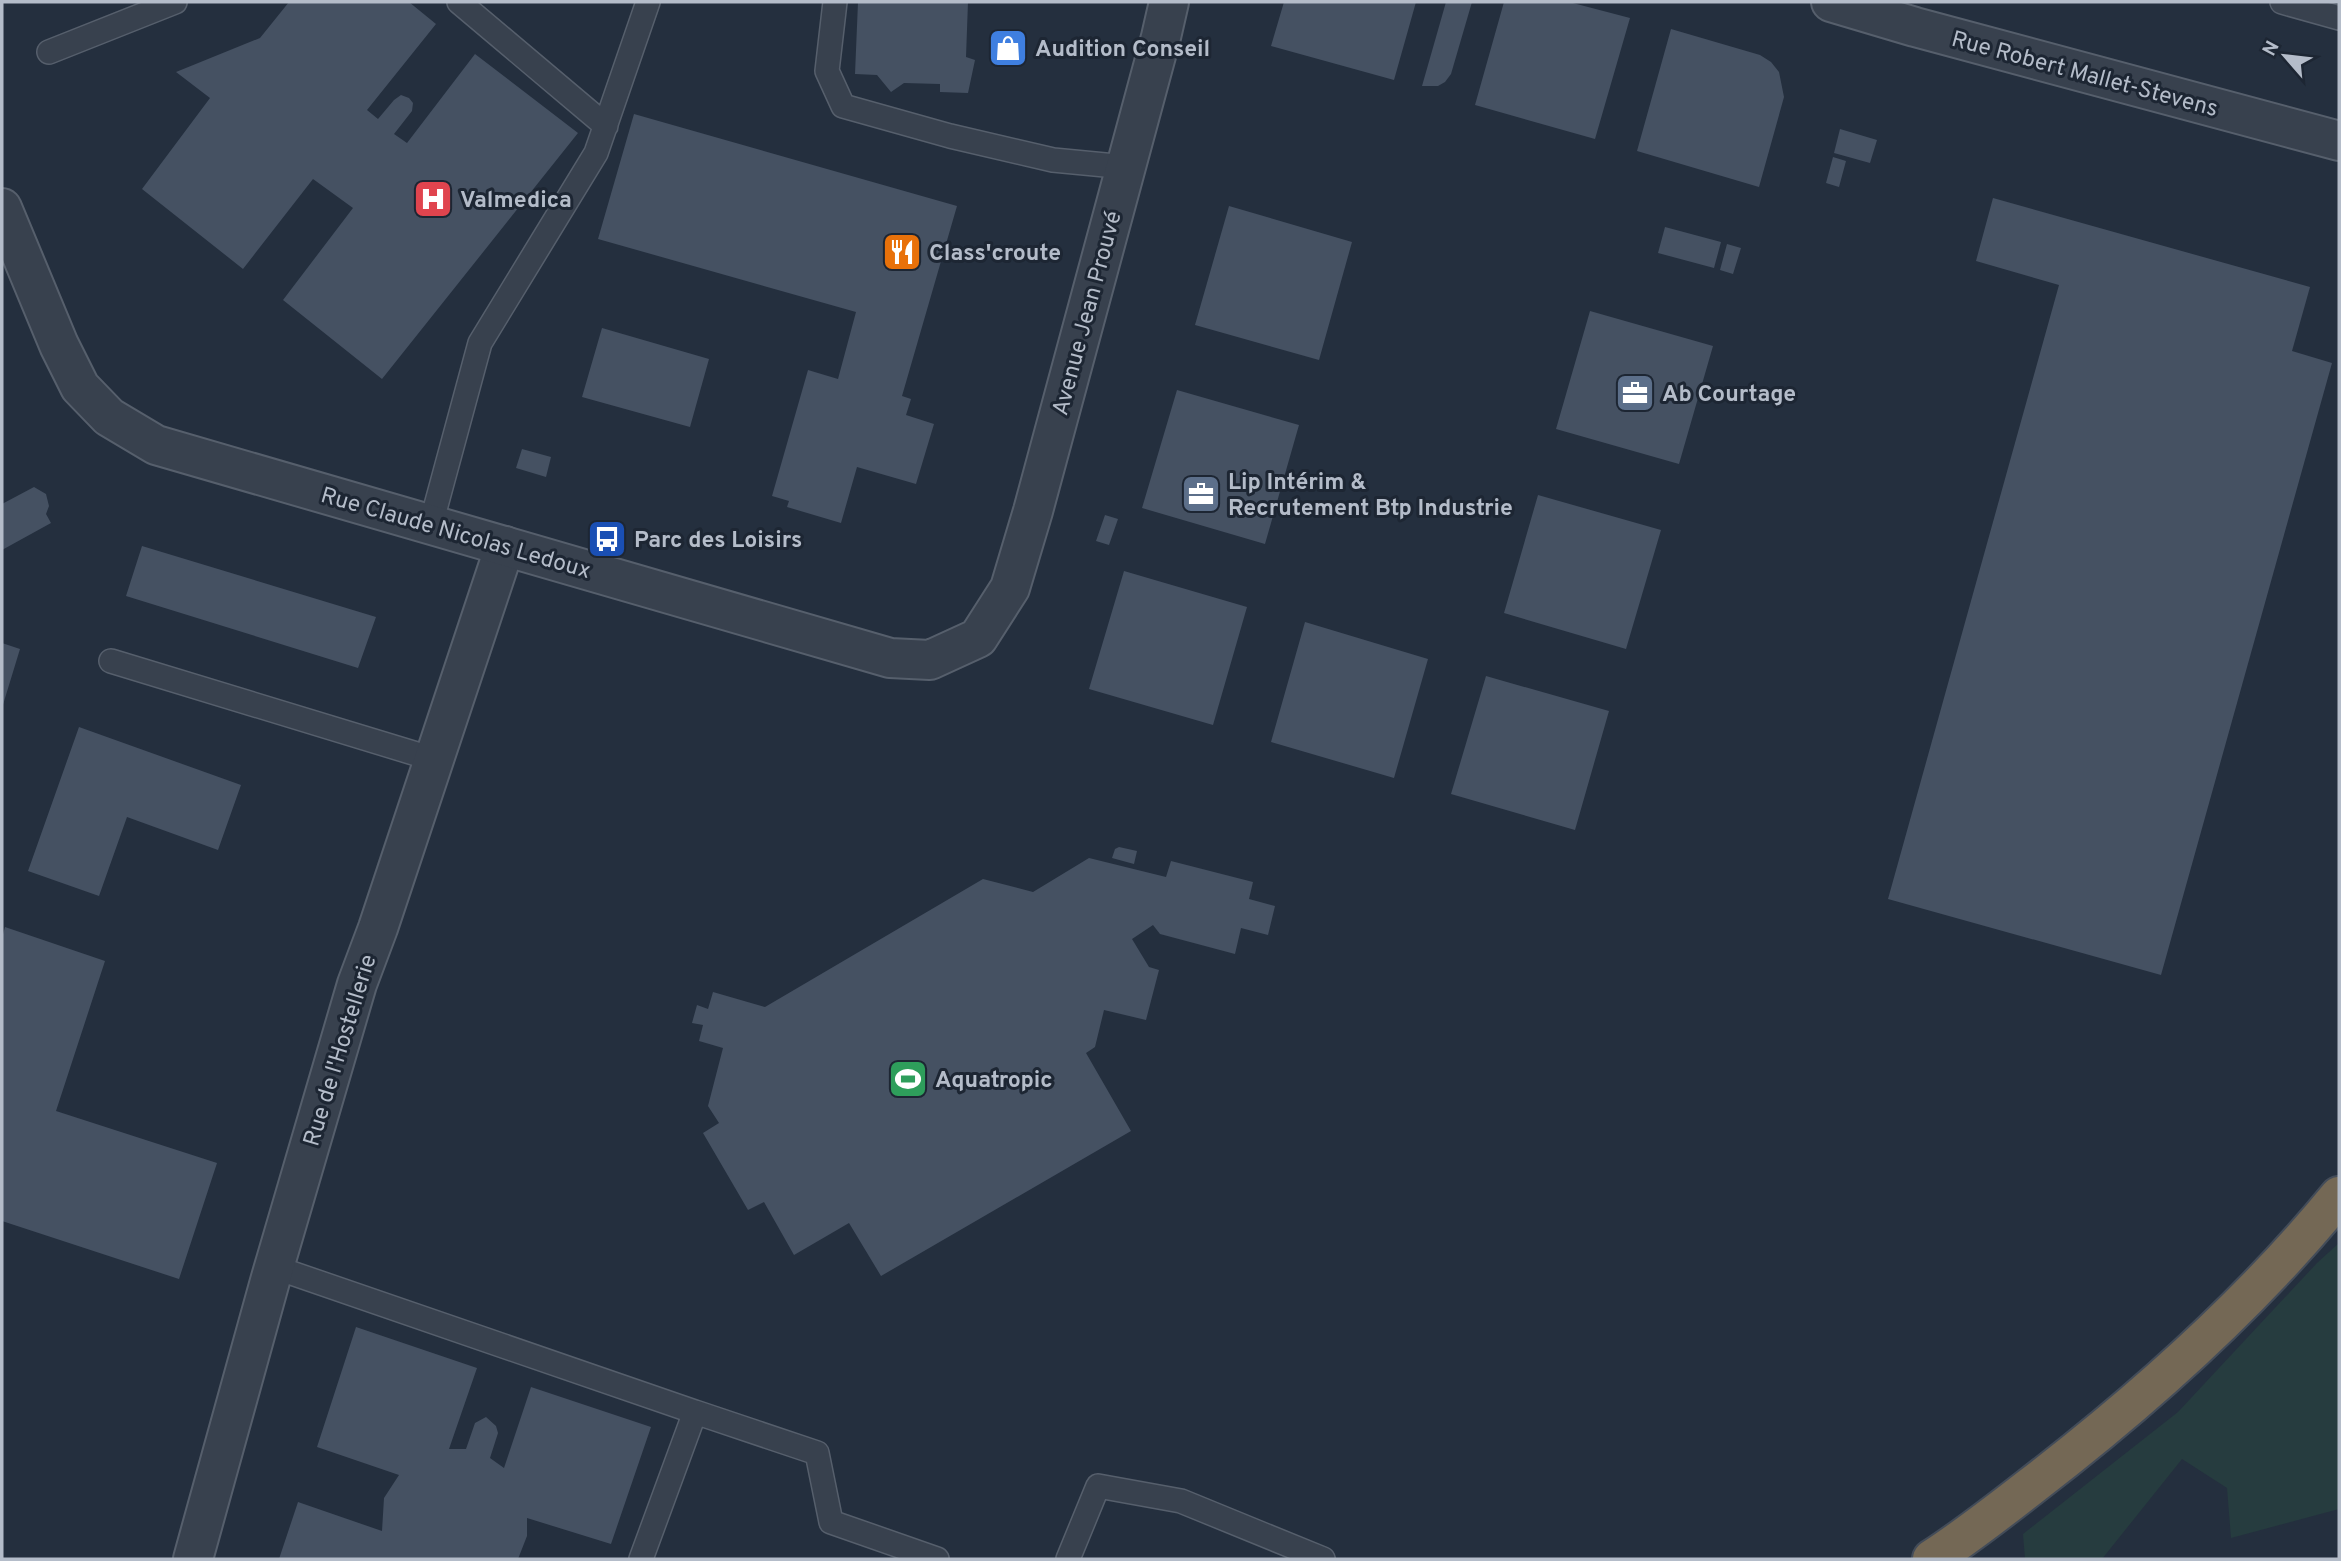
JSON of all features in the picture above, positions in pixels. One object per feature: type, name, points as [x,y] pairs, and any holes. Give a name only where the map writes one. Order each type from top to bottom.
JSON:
[{"type":"highway","points":[[1932,1559],[2069,1457],[2152,1388],[2236,1309],[2339,1196]]},
{"type":"street","name":"Rue Robert Mallet-Stevens","points":[[1831,2],[2339,141]]},
{"type":"street","name":"Avenue Jean Prouvé","points":[[1010,587],[1126,167],[1172,12]]},
{"type":"street","name":"Rue Claude Nicolas Ledoux","points":[[2,208],[59,345],[80,387],[109,417],[156,444],[890,658],[930,660],[978,638],[1010,587]]},
{"type":"street","name":"Rue de l'Hostellerie","points":[[193,1559],[274,1267],[357,984],[378,929],[505,546]]},
{"type":"lane","points":[[49,52],[175,2]]},
{"type":"lane","points":[[459,2],[606,126]]},
{"type":"lane","points":[[431,524],[480,342],[596,153],[648,2]]},
{"type":"lane","points":[[835,2],[827,71],[843,106],[950,136],[1053,159],[1126,167]]},
{"type":"lane","points":[[2282,2],[2339,18]]},
{"type":"lane","points":[[111,661],[433,759]]},
{"type":"lane","points":[[274,1267],[817,1453],[831,1522],[937,1559]]},
{"type":"lane","points":[[641,1559],[695,1412]]},
{"type":"lane","points":[[1068,1559],[1098,1486],[1181,1501],[1323,1559]]},
{"type":"green space","points":[[2339,1243],[2339,1509],[2231,1538],[2227,1488],[2182,1459],[2102,1559],[2025,1559],[2023,1534],[2178,1412],[2317,1263]]},
{"type":"building","name":"Valmedica","points":[[289,2],[409,2],[436,24],[367,110],[378,119],[401,95],[409,98],[413,103],[412,111],[394,134],[407,143],[475,54],[578,133],[382,379],[283,300],[353,208],[313,179],[243,269],[142,189],[210,98],[176,72],[260,38]]},
{"type":"building","points":[[858,2],[968,2],[966,57],[975,60],[968,93],[940,92],[940,84],[904,83],[891,92],[877,75],[855,74]]},
{"type":"building","points":[[1284,2],[1416,2],[1394,80],[1271,46]]},
{"type":"building","points":[[1446,2],[1472,2],[1451,74],[1438,86],[1422,86]]},
{"type":"building","points":[[1504,2],[1569,2],[1630,18],[1595,139],[1475,105]]},
{"type":"building","points":[[1671,29],[1760,55],[1771,62],[1779,72],[1784,97],[1759,187],[1637,151]]},
{"type":"building","points":[[634,114],[957,206],[902,396],[911,399],[906,415],[934,424],[916,484],[857,467],[841,523],[787,507],[789,501],[772,496],[808,370],[838,379],[856,312],[598,239]]},
{"type":"building","points":[[1840,129],[1877,140],[1870,163],[1834,153]]},
{"type":"building","points":[[1833,157],[1846,161],[1839,187],[1826,183]]},
{"type":"building","points":[[1993,198],[2310,287],[2292,351],[2332,363],[2161,975],[1888,899],[2059,285],[1976,261]]},
{"type":"building","points":[[1229,206],[1352,242],[1319,360],[1195,325]]},
{"type":"building","points":[[1665,227],[1721,242],[1714,268],[1658,253]]},
{"type":"building","points":[[1727,244],[1741,248],[1733,274],[1720,270]]},
{"type":"building","points":[[1590,311],[1713,346],[1679,464],[1556,429]]},
{"type":"building","points":[[602,328],[709,359],[690,427],[582,397]]},
{"type":"building","points":[[1177,390],[1299,425],[1265,544],[1142,508]]},
{"type":"building","points":[[522,449],[551,457],[546,477],[516,468]]},
{"type":"building","points":[[34,487],[46,494],[49,506],[46,514],[51,523],[2,550],[2,504]]},
{"type":"building","points":[[1538,495],[1661,530],[1626,649],[1504,613]]},
{"type":"building","points":[[1105,515],[1118,519],[1109,545],[1096,541]]},
{"type":"building","points":[[142,546],[376,617],[358,668],[126,596]]},
{"type":"building","points":[[1124,571],[1247,607],[1213,725],[1089,689]]},
{"type":"building","points":[[1305,622],[1428,659],[1394,778],[1271,742]]},
{"type":"building","points":[[2,643],[20,649],[2,708]]},
{"type":"building","points":[[1486,676],[1609,711],[1575,830],[1451,794]]},
{"type":"building","points":[[79,727],[241,785],[218,850],[127,817],[99,896],[28,871]]},
{"type":"building","points":[[1119,847],[1137,851],[1134,864],[1112,858],[1115,849]]},
{"type":"building","name":"Aquatropic","points":[[1089,858],[1166,877],[1171,861],[1253,882],[1249,899],[1275,906],[1268,935],[1241,928],[1235,954],[1160,934],[1153,925],[1132,939],[1149,967],[1159,970],[1146,1020],[1104,1010],[1095,1047],[1086,1053],[1131,1131],[881,1276],[849,1223],[794,1255],[764,1202],[748,1210],[703,1133],[719,1123],[708,1106],[723,1048],[699,1041],[703,1025],[692,1023],[697,1005],[708,1009],[713,992],[765,1007],[983,879],[1033,892]]},
{"type":"building","points":[[5,927],[105,961],[56,1111],[217,1163],[179,1279],[2,1221],[2,938]]},
{"type":"building","points":[[356,1327],[477,1368],[449,1449],[466,1449],[475,1423],[486,1417],[496,1426],[498,1433],[490,1458],[504,1468],[531,1387],[651,1427],[611,1544],[527,1518],[527,1536],[518,1559],[279,1559],[298,1502],[382,1531],[384,1498],[399,1475],[317,1447]]},
{"type":"place","name":"Audition Conseil","points":[[1008,48]]},
{"type":"place","name":"Valmedica","points":[[433,199]]},
{"type":"place","name":"Class'croute","points":[[902,252]]},
{"type":"place","name":"Ab Courtage","points":[[1635,393]]},
{"type":"place","name":"Lip Intérim & Recrutement Btp Industrie","points":[[1201,494]]},
{"type":"place","name":"Parc des Loisirs","points":[[607,539]]},
{"type":"place","name":"Aquatropic","points":[[908,1079]]}]
